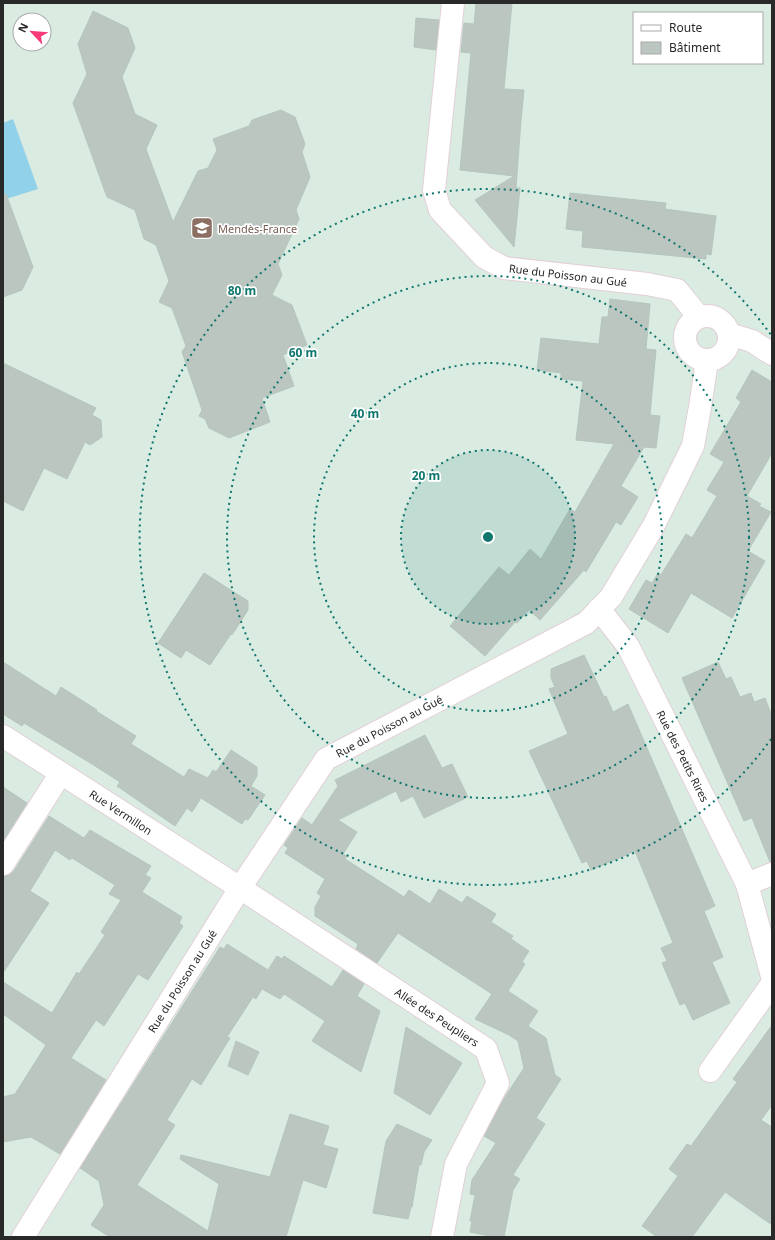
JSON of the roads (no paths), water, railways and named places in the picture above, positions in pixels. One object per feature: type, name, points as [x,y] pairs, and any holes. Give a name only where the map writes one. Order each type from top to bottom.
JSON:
[{"type":"street","name":"Rue du Poisson au Gué","points":[[454,3],[434,190],[440,210],[484,257],[504,268],[647,284],[677,290],[699,317]]},
{"type":"street","points":[[707,315],[721,320],[726,326],[729,334],[728,348],[723,354],[707,361],[700,360],[693,356],[686,347],[684,339],[685,331],[689,324],[699,317],[707,315]]},
{"type":"street","points":[[729,334],[752,341],[772,354]]},
{"type":"street","name":"Rue du Poisson au Gué","points":[[24,1237],[240,888],[326,759],[586,623],[611,597],[653,527],[693,446],[707,361]]},
{"type":"street","name":"Rue des Petits Rires","points":[[599,609],[628,646],[747,884],[772,976]]},
{"type":"street","name":"Rue Vermillon","points":[[3,736],[240,888]]},
{"type":"street","points":[[3,864],[61,773]]},
{"type":"street","points":[[747,884],[772,874]]},
{"type":"street","name":"Allée des Peupliers","points":[[240,888],[486,1049],[498,1084],[456,1164],[442,1237]]},
{"type":"street","points":[[710,1071],[772,984]]},
{"type":"place","name":"Mendès-France","points":[[202,228]]}]
